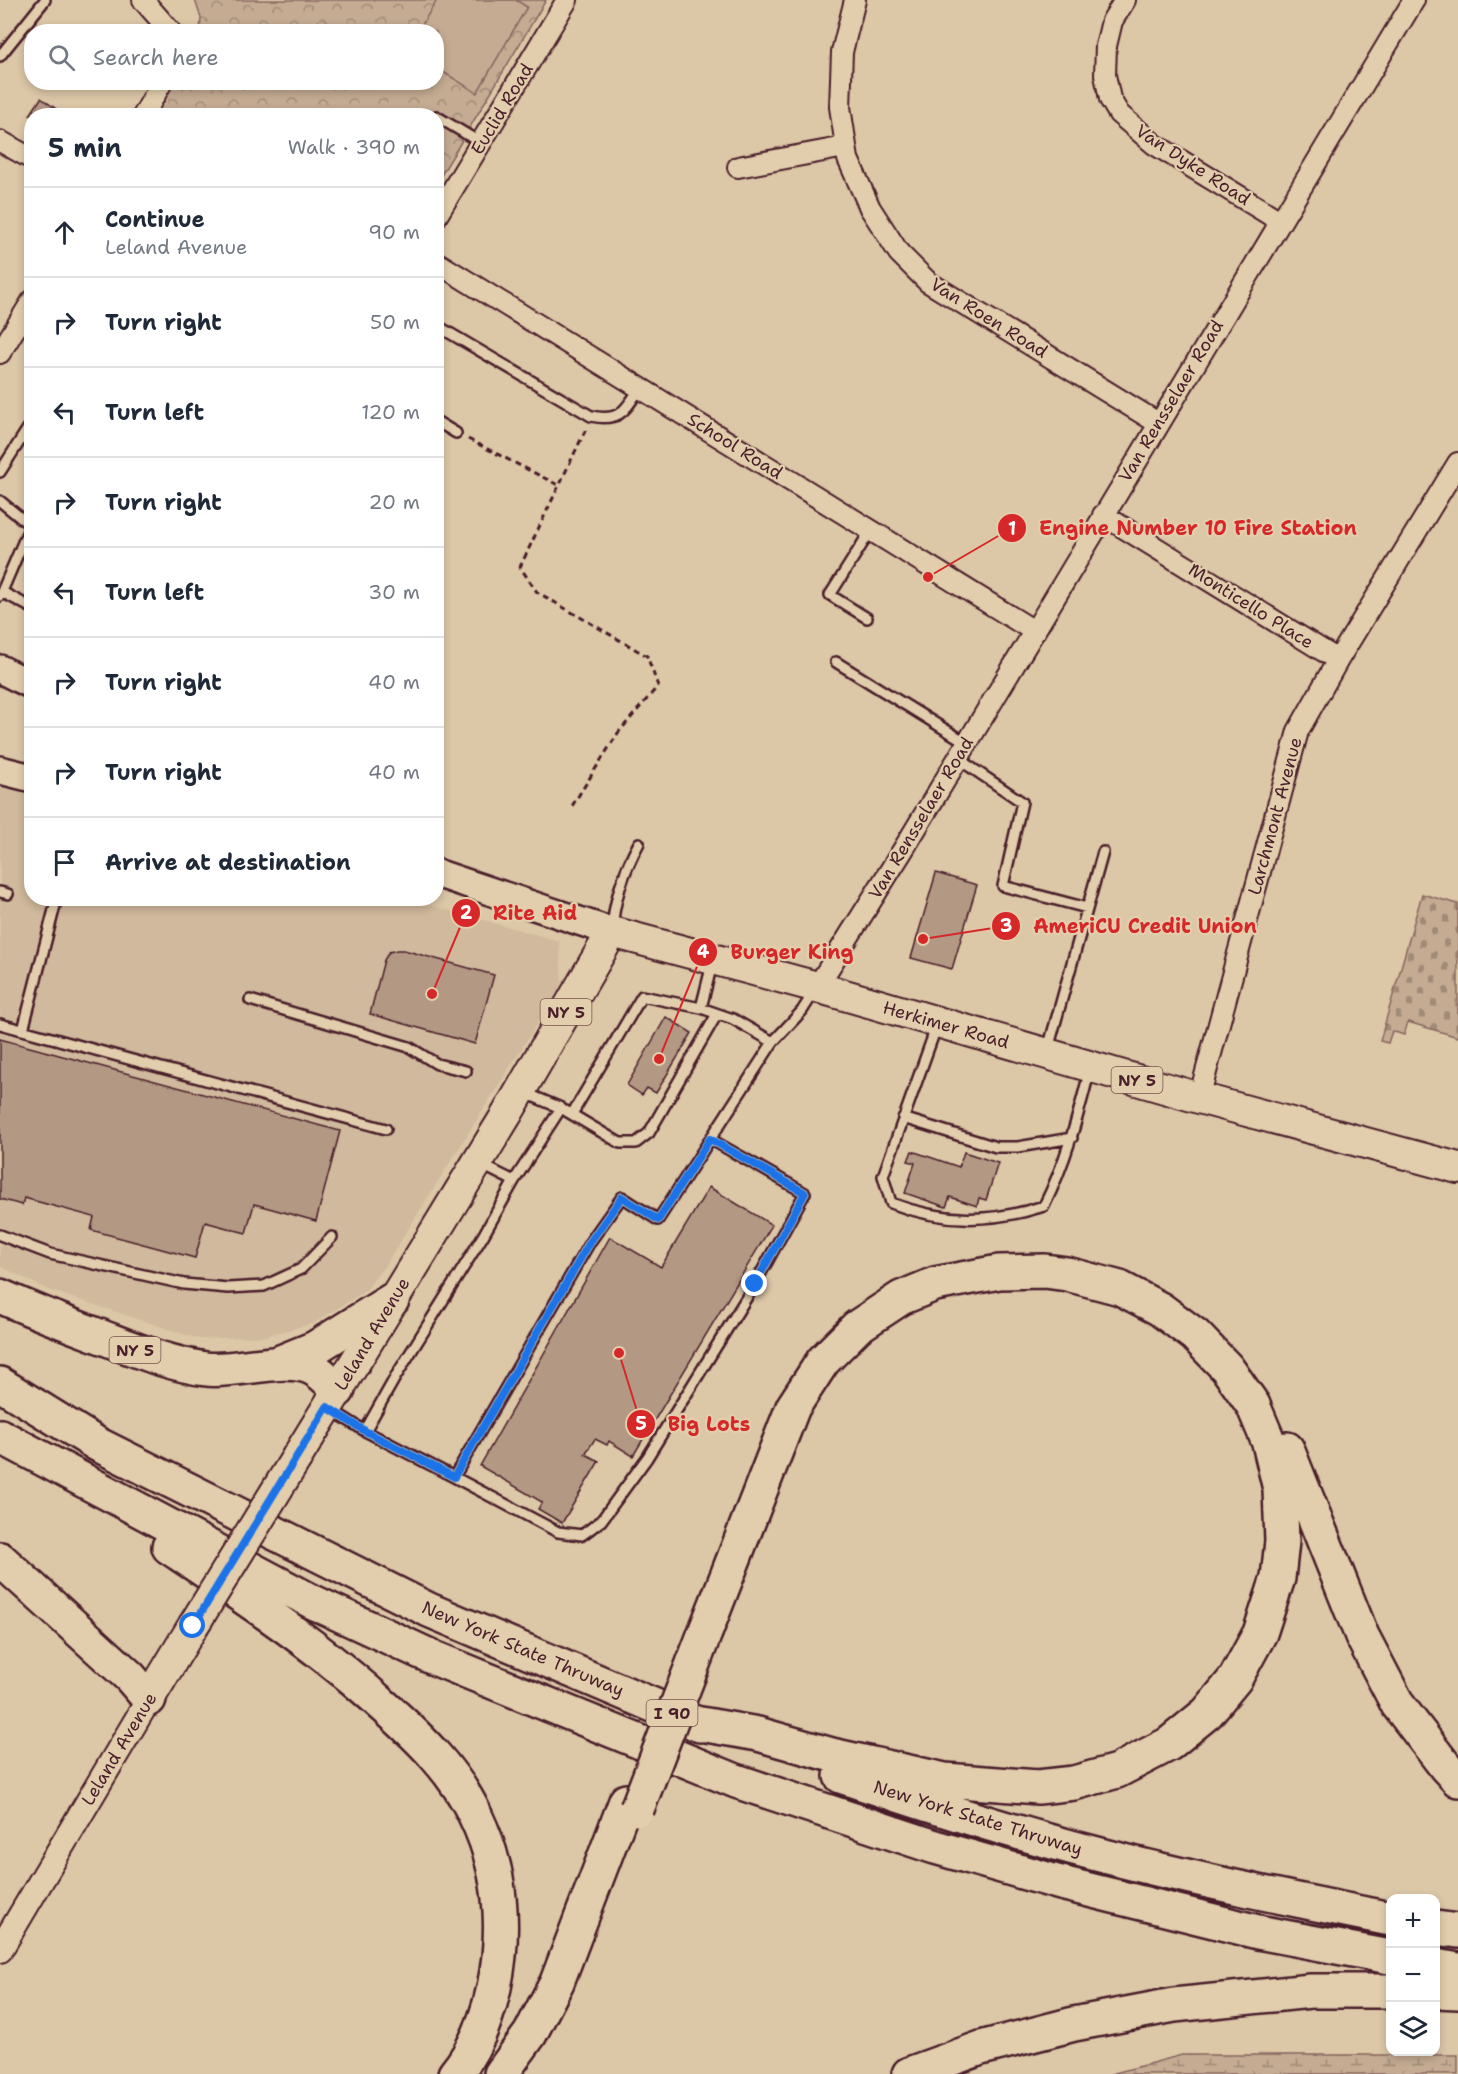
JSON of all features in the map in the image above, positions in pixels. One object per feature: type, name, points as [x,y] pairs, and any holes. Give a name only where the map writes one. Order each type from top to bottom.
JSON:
[{"type":"highway","points":[[520,2074],[554,2021],[632,1805],[700,1627],[779,1404],[803,1366],[842,1322],[883,1295],[917,1277],[955,1266],[1004,1259],[1053,1257],[1101,1266],[1165,1295],[1208,1327],[1238,1357],[1274,1416],[1362,1636],[1398,1705],[1445,1767],[1458,1780]]},
{"type":"highway","points":[[695,1723],[758,1734],[832,1755],[945,1780],[1038,1787],[1074,1783],[1117,1771],[1169,1744],[1207,1713],[1235,1679],[1260,1634],[1278,1578],[1282,1541],[1280,1489],[1269,1443],[1253,1405],[1227,1368],[1195,1335],[1160,1309],[1120,1288],[1068,1274],[1045,1271],[999,1272],[935,1284],[901,1298],[857,1327],[823,1361],[793,1407],[700,1627]]},
{"type":"highway","name":"NY 5","points":[[0,1296],[148,1355],[208,1369],[230,1370],[276,1364],[315,1348],[392,1300]]},
{"type":"highway","points":[[276,1364],[313,1368],[333,1399]]},
{"type":"highway","name":"New York State Thruway","points":[[0,1384],[97,1444],[429,1610],[763,1751],[928,1804],[1093,1853],[1260,1893],[1386,1918]]},
{"type":"highway","points":[[0,1436],[257,1605],[348,1673],[417,1736],[454,1780],[475,1813],[488,1846],[499,1888],[502,1930],[496,1980],[479,2034],[455,2074]]},
{"type":"highway","name":"New York State Thruway","points":[[0,1436],[311,1601],[434,1658],[736,1781],[935,1847],[1057,1882],[1258,1932],[1386,1956]]},
{"type":"highway","points":[[0,1559],[130,1677],[149,1699]]},
{"type":"highway","points":[[501,2074],[530,2034],[557,1982],[632,1805]]},
{"type":"highway","points":[[1440,1929],[1458,1932]]},
{"type":"highway","points":[[1440,1967],[1458,1970]]},
{"type":"highway","points":[[909,2074],[981,2048],[1074,2024],[1173,2005],[1311,1991],[1386,1990]]},
{"type":"highway","points":[[1440,1991],[1458,1992]]},
{"type":"main road","points":[[0,669],[24,681]]},
{"type":"main road","points":[[0,770],[24,776]]},
{"type":"main road","name":"Herkimer Road","points":[[444,876],[612,932],[817,987],[1199,1098],[1458,1168]]},
{"type":"main road","points":[[444,890],[612,932]]},
{"type":"main road","name":"Leland Avenue","points":[[149,1699],[521,1091],[612,932]]},
{"type":"street","points":[[142,0],[164,24]]},
{"type":"street","name":"Euclid Road","points":[[444,204],[567,0]]},
{"type":"street","name":"Van Roen Road","points":[[855,0],[842,52],[840,107],[845,147],[870,208],[899,253],[928,282],[1158,423]]},
{"type":"street","name":"Van Dyke Road","points":[[1125,0],[1112,21],[1106,46],[1106,75],[1110,99],[1119,114],[1154,144],[1280,221]]},
{"type":"street","name":"Van Rensselaer Road","points":[[817,987],[962,751],[1414,0]]},
{"type":"street","points":[[147,108],[158,90]]},
{"type":"street","points":[[0,141],[24,154]]},
{"type":"street","points":[[738,167],[845,147]]},
{"type":"street","name":"School Road","points":[[444,267],[1034,631]]},
{"type":"street","points":[[0,354],[24,314]]},
{"type":"street","name":"Larchmont Avenue","points":[[1199,1098],[1298,731],[1338,660],[1458,463]]},
{"type":"street","name":"Monticello Place","points":[[1103,514],[1338,660]]},
{"type":"street","name":"Leland Avenue","points":[[0,1950],[149,1699]]},
{"type":"lane","points":[[26,24],[45,0]]},
{"type":"lane","points":[[0,56],[24,26]]},
{"type":"lane","points":[[444,121],[481,143]]},
{"type":"lane","points":[[444,330],[591,416],[607,420],[624,412],[640,388]]},
{"type":"lane","points":[[444,426],[456,433]]},
{"type":"lane","points":[[0,472],[24,434]]},
{"type":"lane","points":[[0,501],[24,520]]},
{"type":"lane","points":[[867,618],[830,595],[871,530]]},
{"type":"lane","points":[[24,542],[1,594],[24,604]]},
{"type":"lane","points":[[836,662],[962,751],[1022,802],[1003,886],[1087,908]]},
{"type":"lane","points":[[612,932],[613,908],[625,870],[639,843]]},
{"type":"lane","points":[[1046,1054],[1102,852]]},
{"type":"lane","points":[[23,1030],[55,906]]},
{"type":"lane","points":[[701,1008],[713,959]]},
{"type":"lane","points":[[454,1477],[590,1242],[622,1197],[658,1220],[773,1042],[802,1011],[817,987]]},
{"type":"lane","points":[[572,1114],[642,996],[701,1008],[733,1019],[773,1042]]},
{"type":"lane","points":[[250,1000],[409,1047],[437,1064],[466,1071]]},
{"type":"lane","points":[[521,1091],[561,1108],[620,1143],[636,1143],[649,1133],[717,1014]]},
{"type":"lane","points":[[938,1022],[883,1176],[891,1203],[915,1212],[951,1219],[986,1219],[1022,1213],[1044,1206],[1072,1138],[1090,1067]]},
{"type":"lane","points":[[0,1024],[386,1129]]},
{"type":"lane","points":[[365,1431],[396,1376],[483,1236],[514,1180],[561,1108]]},
{"type":"lane","points":[[903,1118],[996,1148],[1018,1147],[1072,1138]]},
{"type":"lane","points":[[333,1399],[365,1431],[558,1532],[582,1535],[601,1521],[653,1449],[755,1284],[805,1193],[710,1139]]},
{"type":"lane","points":[[477,1163],[514,1180]]},
{"type":"lane","points":[[0,1235],[50,1254],[184,1284],[228,1288],[264,1286],[301,1269],[333,1237]]},
{"type":"path","points":[[572,806],[618,734],[658,686],[646,656],[537,592],[520,567],[591,416]]},
{"type":"path","points":[[456,433],[559,485]]},
{"type":"shaded area","points":[[0,785],[24,791],[24,906],[432,906],[559,941],[562,984],[386,1264],[365,1291],[314,1323],[265,1336],[199,1339],[46,1289],[0,1266]]},
{"type":"green space","points":[[195,0],[546,0],[444,170],[444,108],[157,108],[168,90],[444,90],[444,24],[201,24]]},
{"type":"green space","points":[[437,0],[516,0],[527,7],[477,93],[444,72],[444,24],[422,24]]},
{"type":"green space","points":[[1422,894],[1458,904],[1458,1037],[1408,1022],[1404,1035],[1392,1031],[1388,1043],[1380,1041]]},
{"type":"green space","points":[[1182,2055],[1458,2055],[1458,2074],[1111,2074]]},
{"type":"building","points":[[41,98],[55,108],[35,108]]},
{"type":"building","points":[[936,873],[977,885],[952,969],[911,958]]},
{"type":"building","points":[[397,950],[494,975],[475,1044],[370,1014],[384,960],[389,952]]},
{"type":"building","points":[[666,1017],[692,1033],[656,1093],[647,1088],[642,1095],[627,1085]]},
{"type":"building","points":[[0,1039],[340,1131],[316,1221],[254,1204],[246,1233],[205,1222],[195,1258],[91,1230],[94,1217],[24,1198],[22,1205],[0,1199]]},
{"type":"building","points":[[912,1151],[959,1167],[964,1152],[998,1163],[986,1200],[979,1198],[977,1206],[950,1197],[946,1207],[905,1193],[915,1163],[908,1161]]},
{"type":"building","points":[[709,1187],[772,1225],[633,1456],[609,1441],[607,1445],[595,1439],[585,1454],[599,1461],[562,1523],[538,1509],[542,1502],[480,1466],[610,1237],[661,1267]]},
{"type":"place","name":"Engine Number 10 Fire Station","points":[[928,577]]},
{"type":"place","name":"AmeriCU Credit Union","points":[[923,939]]},
{"type":"place","name":"Rite Aid","points":[[432,994]]},
{"type":"place","name":"Burger King","points":[[659,1059]]},
{"type":"place","name":"Big Lots","points":[[619,1353]]},
{"type":"route","points":[[193,1626],[327,1407],[365,1431],[454,1477],[590,1242],[622,1197],[658,1220],[710,1139],[805,1193],[755,1284]]}]
